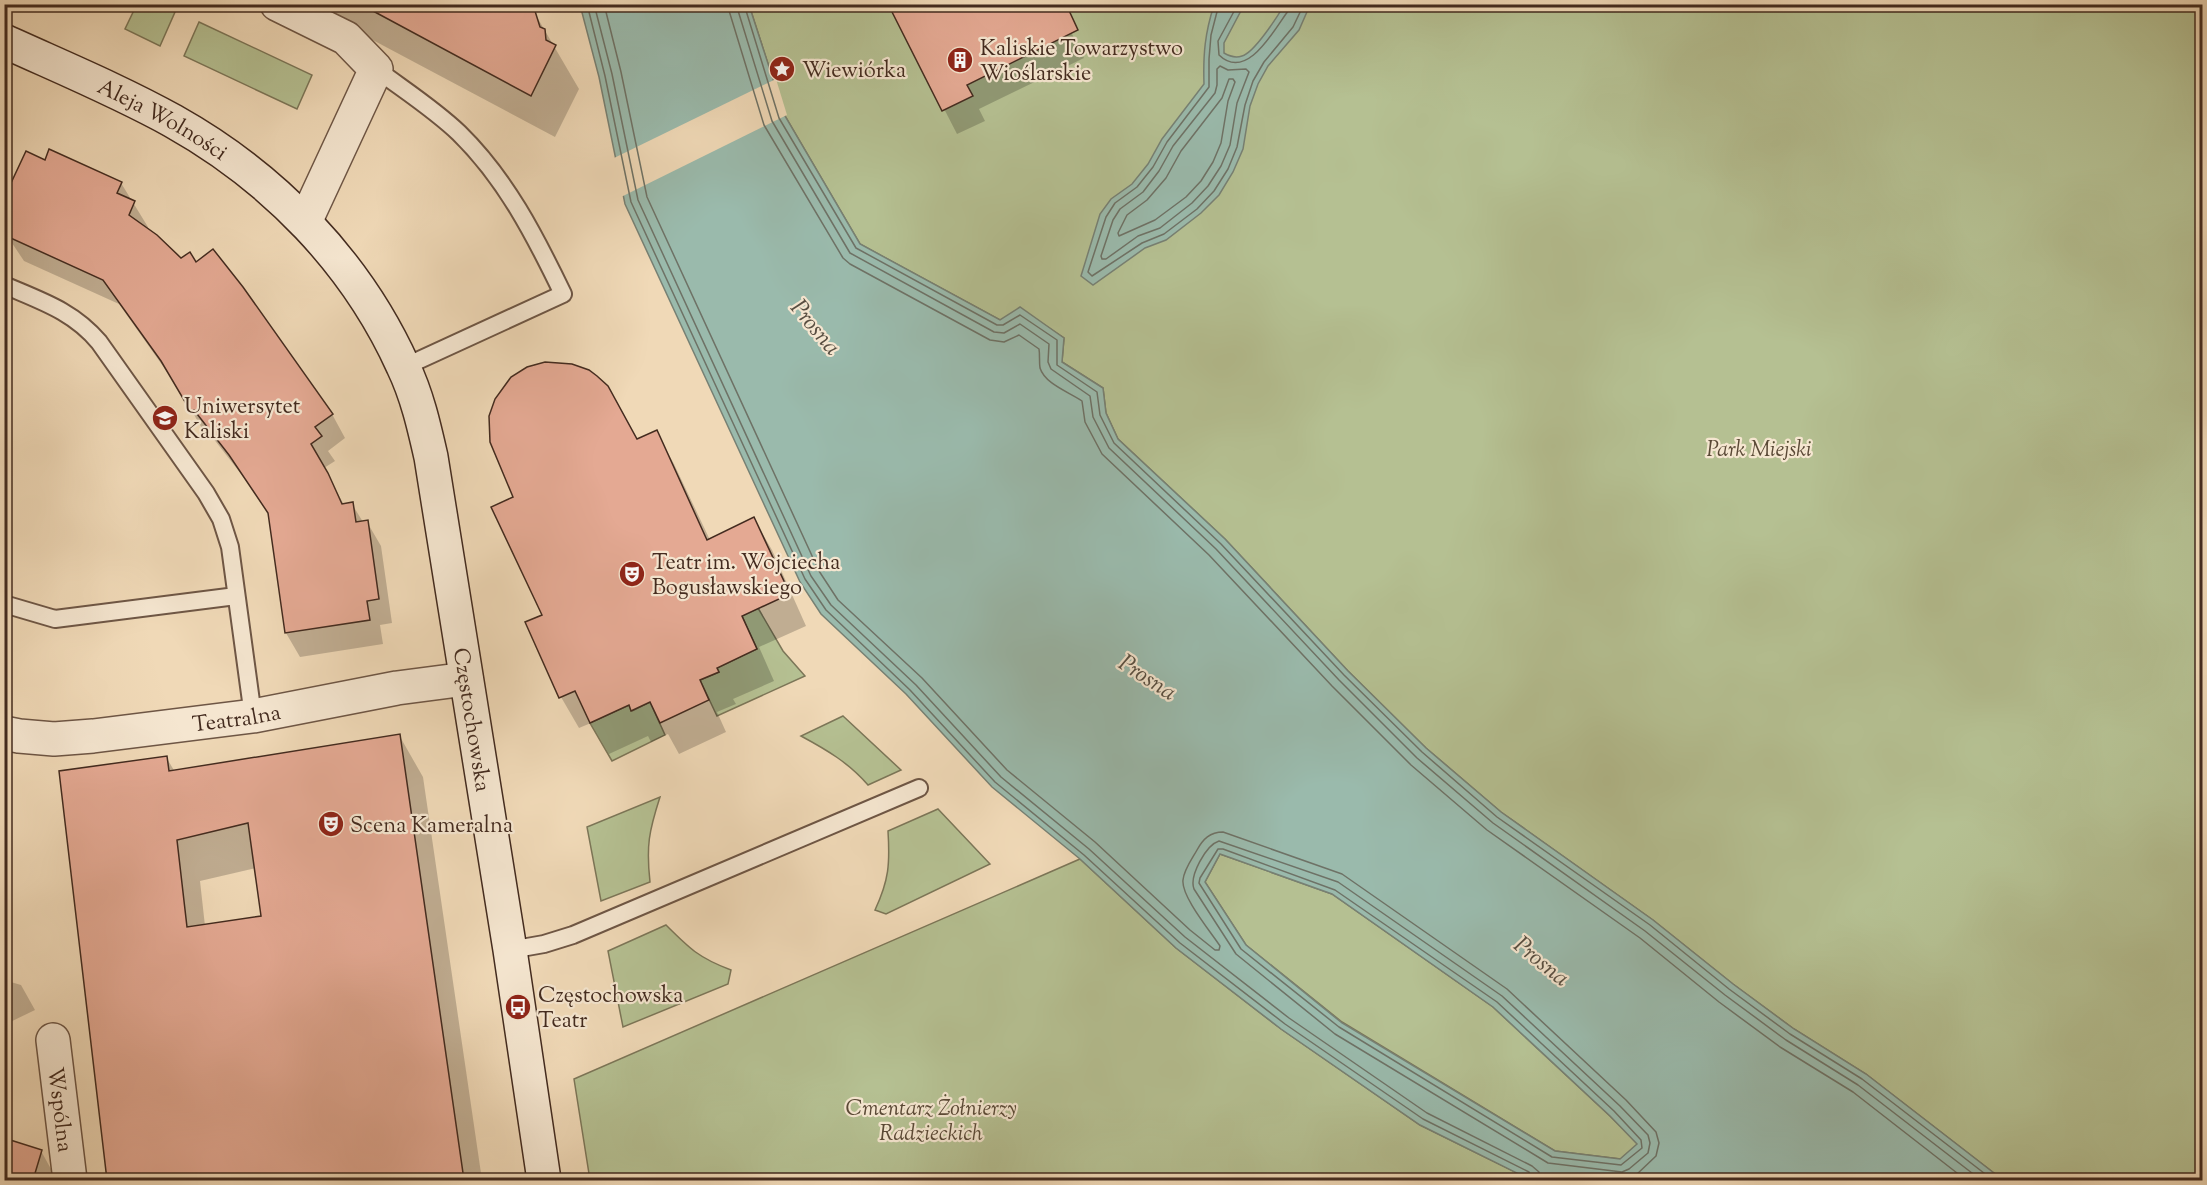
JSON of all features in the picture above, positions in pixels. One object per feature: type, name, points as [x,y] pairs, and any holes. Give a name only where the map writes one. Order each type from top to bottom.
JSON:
[{"type":"street","points":[[277,4],[346,39],[376,69],[304,222]]},
{"type":"street","name":"Aleja Wolności","points":[[4,41],[182,126],[219,149],[264,182],[304,222],[346,270],[380,319],[404,368]]},
{"type":"street","name":"Częstochowska","points":[[404,368],[420,412],[430,457],[510,950],[544,1180]]},
{"type":"street","name":"Teatralna","points":[[4,733],[54,740],[253,716],[396,688],[466,679]]},
{"type":"street","name":"Wspólna","points":[[52,1040],[70,1180]]},
{"type":"lane","points":[[376,69],[459,133],[486,162],[514,199],[563,294],[404,368]]},
{"type":"lane","points":[[4,285],[63,310],[86,326],[206,493],[221,519],[230,547],[253,716]]},
{"type":"lane","points":[[4,604],[55,619],[236,596]]},
{"type":"lane","points":[[510,950],[544,944],[573,935],[919,788]]},
{"type":"green space","points":[[137,4],[160,5],[175,12],[160,46],[125,29]]},
{"type":"green space","name":"Park Miejski","points":[[749,5],[2202,5],[2202,1180],[2003,1180],[1866,1074],[1794,1029],[1653,920],[1501,812],[1426,748],[1348,671],[1225,539],[1118,439],[1106,413],[1103,388],[1062,362],[1064,338],[1043,324],[1000,320],[860,244],[785,116]]},
{"type":"green space","points":[[199,22],[312,75],[297,109],[184,56]]},
{"type":"green space","points":[[758,608],[783,651],[805,676],[717,716],[700,680],[719,672],[717,668],[757,649],[742,616]]},
{"type":"green space","points":[[650,702],[665,735],[612,761],[590,723],[629,705],[632,711]]},
{"type":"green space","points":[[843,716],[901,770],[868,785],[837,758],[801,736]]},
{"type":"green space","points":[[660,797],[649,839],[650,882],[601,901],[587,827]]},
{"type":"green space","points":[[938,809],[990,864],[886,914],[875,910],[888,872],[888,831]]},
{"type":"green space","points":[[1220,854],[1332,894],[1493,1007],[1638,1144],[1621,1159],[1555,1151],[1342,1022],[1246,945],[1205,882]]},
{"type":"green space","name":"Cmentarz Żołnierzy Radzieckich","points":[[1080,859],[1176,948],[1281,1029],[1420,1125],[1531,1180],[590,1180],[574,1079]]},
{"type":"green space","points":[[666,925],[696,952],[731,970],[728,984],[623,1027],[608,951]]},
{"type":"water","name":"Prosna","points":[[580,5],[749,5],[785,116],[860,244],[1000,320],[1020,307],[1064,338],[1062,362],[1103,388],[1106,413],[1118,439],[1225,539],[1348,671],[1426,748],[1501,812],[1653,920],[1794,1029],[1866,1074],[2003,1180],[1531,1180],[1420,1125],[1281,1029],[1176,948],[1080,859],[992,787],[906,694],[821,614],[800,582],[625,204],[599,77]],"holes":[[[1220,854],[1332,894],[1493,1007],[1637,1144],[1620,1159],[1555,1151],[1342,1023],[1246,945],[1205,882]]]},
{"type":"water","points":[[1214,5],[1244,5],[1224,43],[1224,53],[1237,57],[1253,48],[1284,5],[1310,5],[1299,30],[1268,66],[1258,84],[1250,106],[1243,149],[1219,195],[1201,213],[1166,240],[1145,248],[1093,285],[1081,276],[1100,214],[1111,199],[1132,184],[1148,164],[1162,139],[1204,84],[1205,44]]},
{"type":"pier","points":[[776,79],[787,115],[621,197],[614,158]]},
{"type":"building","points":[[360,4],[522,4],[535,11],[540,27],[545,29],[546,40],[556,45],[531,96]]},
{"type":"building","name":"Kaliskie Towarzystwo Wioślarskie","points":[[888,4],[1066,4],[1078,30],[967,85],[973,96],[942,111]]},
{"type":"building","points":[[49,149],[122,182],[117,193],[135,201],[129,215],[157,235],[181,258],[190,252],[196,262],[213,249],[243,287],[333,414],[315,427],[322,436],[311,444],[342,504],[353,502],[356,522],[368,520],[379,599],[367,601],[370,620],[285,633],[268,513],[229,455],[194,410],[191,412],[161,361],[103,280],[4,235],[4,198],[26,151],[45,160]]},
{"type":"building","name":"Teatr im. Wojciecha Bogusławskiego","points":[[545,362],[572,364],[589,370],[597,376],[608,386],[637,439],[657,430],[707,540],[754,517],[790,594],[742,616],[757,649],[717,668],[719,672],[700,680],[709,700],[660,723],[650,702],[631,711],[629,705],[590,723],[575,691],[559,698],[525,622],[542,615],[491,507],[513,497],[490,442],[489,416],[495,399],[511,377],[527,367]]},
{"type":"building","points":[[400,734],[464,1180],[107,1180],[59,771],[167,756],[169,771]],"holes":[[[248,823],[261,916],[187,927],[177,840]]]},
{"type":"building","points":[[4,1138],[42,1150],[33,1180],[4,1180]]},
{"type":"place","name":"Kaliskie Towarzystwo Wioślarskie","points":[[960,60]]},
{"type":"place","name":"Wiewiórka","points":[[782,69]]},
{"type":"place","name":"Uniwersytet Kaliski","points":[[165,418]]},
{"type":"place","name":"Teatr im. Wojciecha Bogusławskiego","points":[[632,574]]},
{"type":"place","name":"Scena Kameralna","points":[[331,824]]},
{"type":"place","name":"Częstochowska Teatr","points":[[518,1007]]}]
